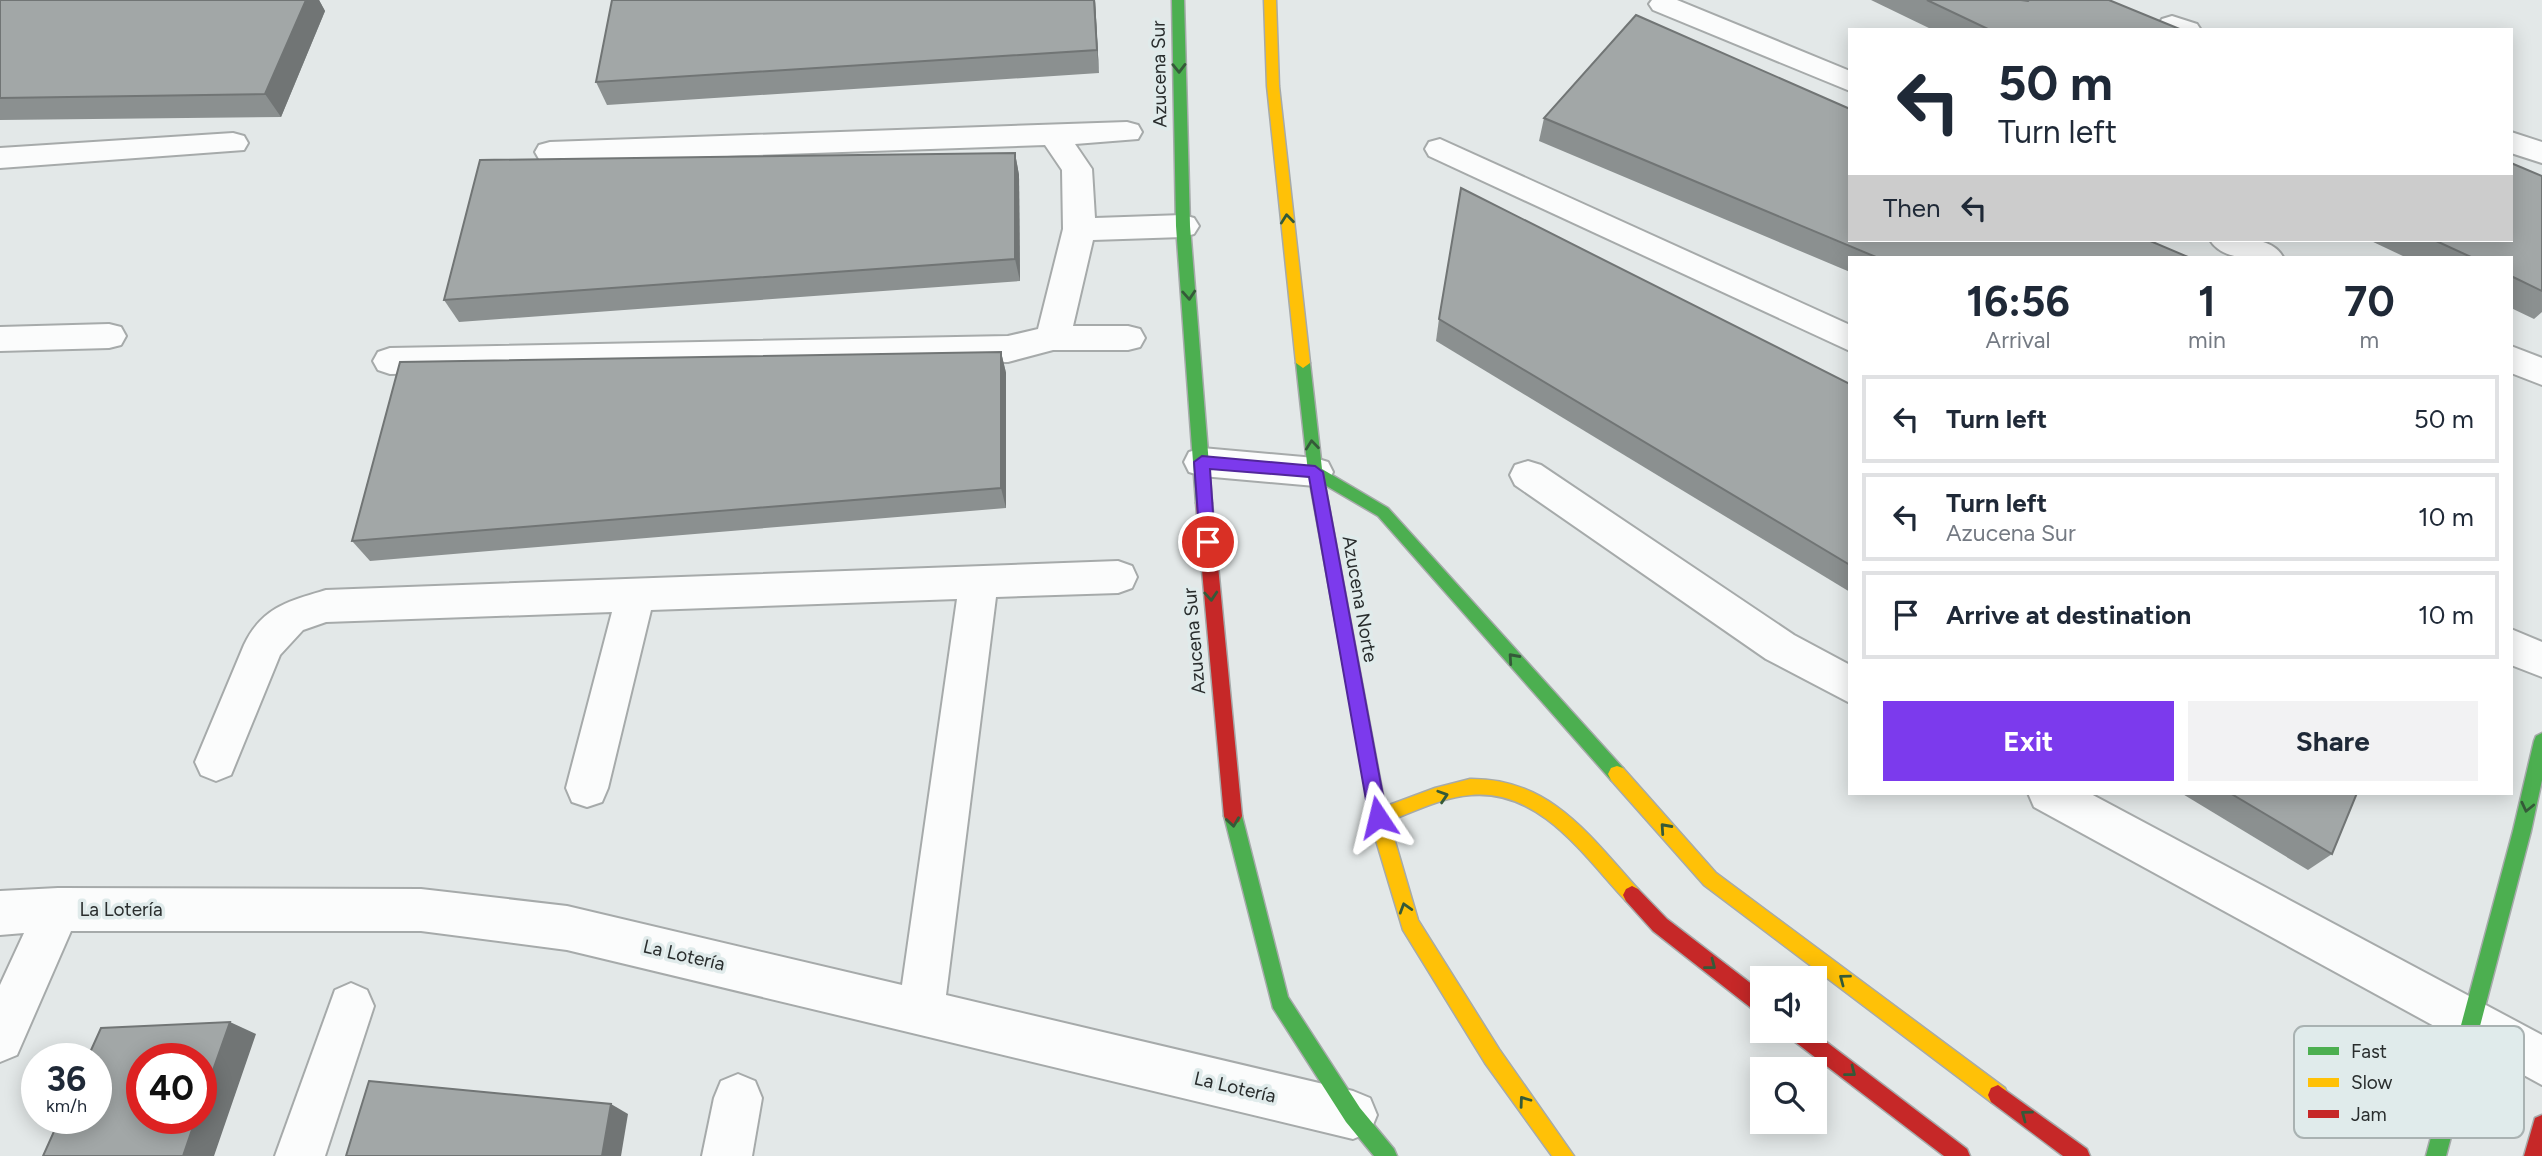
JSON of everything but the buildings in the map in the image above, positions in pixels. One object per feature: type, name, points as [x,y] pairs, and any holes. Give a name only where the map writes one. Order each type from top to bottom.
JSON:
[{"type":"street","name":"Azucena Sur","points":[[1178,0],[1183,226],[1215,648],[1234,829],[1280,1001],[1353,1115],[1387,1156]]},
{"type":"street","name":"Azucena Norte","points":[[1270,0],[1274,99],[1315,472],[1378,817],[1410,924],[1492,1056],[1564,1156]]},
{"type":"street","points":[[1663,4],[1848,81]]},
{"type":"street","points":[[550,152],[1127,132]]},
{"type":"street","points":[[1053,135],[1077,169],[1079,229],[1054,338]]},
{"type":"street","points":[[0,158],[233,143]]},
{"type":"street","points":[[2513,143],[2542,153]]},
{"type":"street","points":[[1440,149],[1848,338]]},
{"type":"street","points":[[1079,229],[1183,226]]},
{"type":"street","points":[[2230,242],[2265,256]]},
{"type":"street","points":[[0,339],[109,336]]},
{"type":"street","points":[[390,361],[1008,349],[1054,338],[1128,338]]},
{"type":"street","points":[[2513,360],[2542,372]]},
{"type":"street","points":[[1202,462],[1315,472],[1383,512],[1710,879],[2080,1156]]},
{"type":"street","points":[[1528,475],[1780,647],[1848,684]]},
{"type":"street","points":[[216,762],[264,645],[289,618],[326,606],[1118,577]]},
{"type":"street","points":[[921,1012],[979,582]]},
{"type":"street","points":[[587,788],[636,594]]},
{"type":"street","points":[[2513,647],[2542,660]]},
{"type":"street","points":[[2472,1026],[2542,741]]},
{"type":"street","points":[[1378,817],[1470,787],[1507,788],[1551,810],[1661,925],[1750,995]]},
{"type":"street","points":[[2053,795],[2478,1026]]},
{"type":"street","points":[[0,1038],[58,909]]},
{"type":"street","name":"La Lotería","points":[[0,913],[58,909],[421,910],[567,928],[1353,1115]]},
{"type":"street","points":[[300,1156],[351,1006]]},
{"type":"street","points":[[1813,1043],[1959,1156]]},
{"type":"street","points":[[2524,1051],[2542,1061]]},
{"type":"street","points":[[727,1156],[738,1098]]},
{"type":"street","points":[[2534,1156],[2542,1125]]},
{"type":"street","points":[[2436,1156],[2441,1138]]},
{"type":"traffic: fast","points":[[1178,0],[1183,226],[1204,503]]},
{"type":"traffic: fast","points":[[1303,363],[1315,472],[1377,811]]},
{"type":"traffic: fast","points":[[1315,472],[1383,512],[1617,774]]},
{"type":"traffic: fast","points":[[2470,1026],[2522,831],[2542,741]]},
{"type":"traffic: fast","points":[[1233,816],[1280,1001],[1353,1115],[1387,1156]]},
{"type":"traffic: fast","points":[[2436,1156],[2441,1138]]},
{"type":"traffic: slow","points":[[1270,0],[1273,86],[1303,363]]},
{"type":"traffic: slow","points":[[1617,774],[1710,879],[1998,1095]]},
{"type":"traffic: slow","points":[[1378,817],[1458,789],[1495,787],[1519,793],[1541,804],[1561,820],[1632,895]]},
{"type":"traffic: slow","points":[[1377,811],[1410,924],[1492,1056],[1564,1156]]},
{"type":"traffic: jam","points":[[1204,503],[1233,816]]},
{"type":"traffic: jam","points":[[1632,895],[1660,925],[1750,995]]},
{"type":"traffic: jam","points":[[1813,1043],[1960,1156]]},
{"type":"traffic: jam","points":[[1998,1095],[2080,1156]]},
{"type":"traffic: jam","points":[[2534,1156],[2542,1125]]},
{"type":"route","points":[[1208,542],[1202,462],[1315,472],[1378,817]]}]
